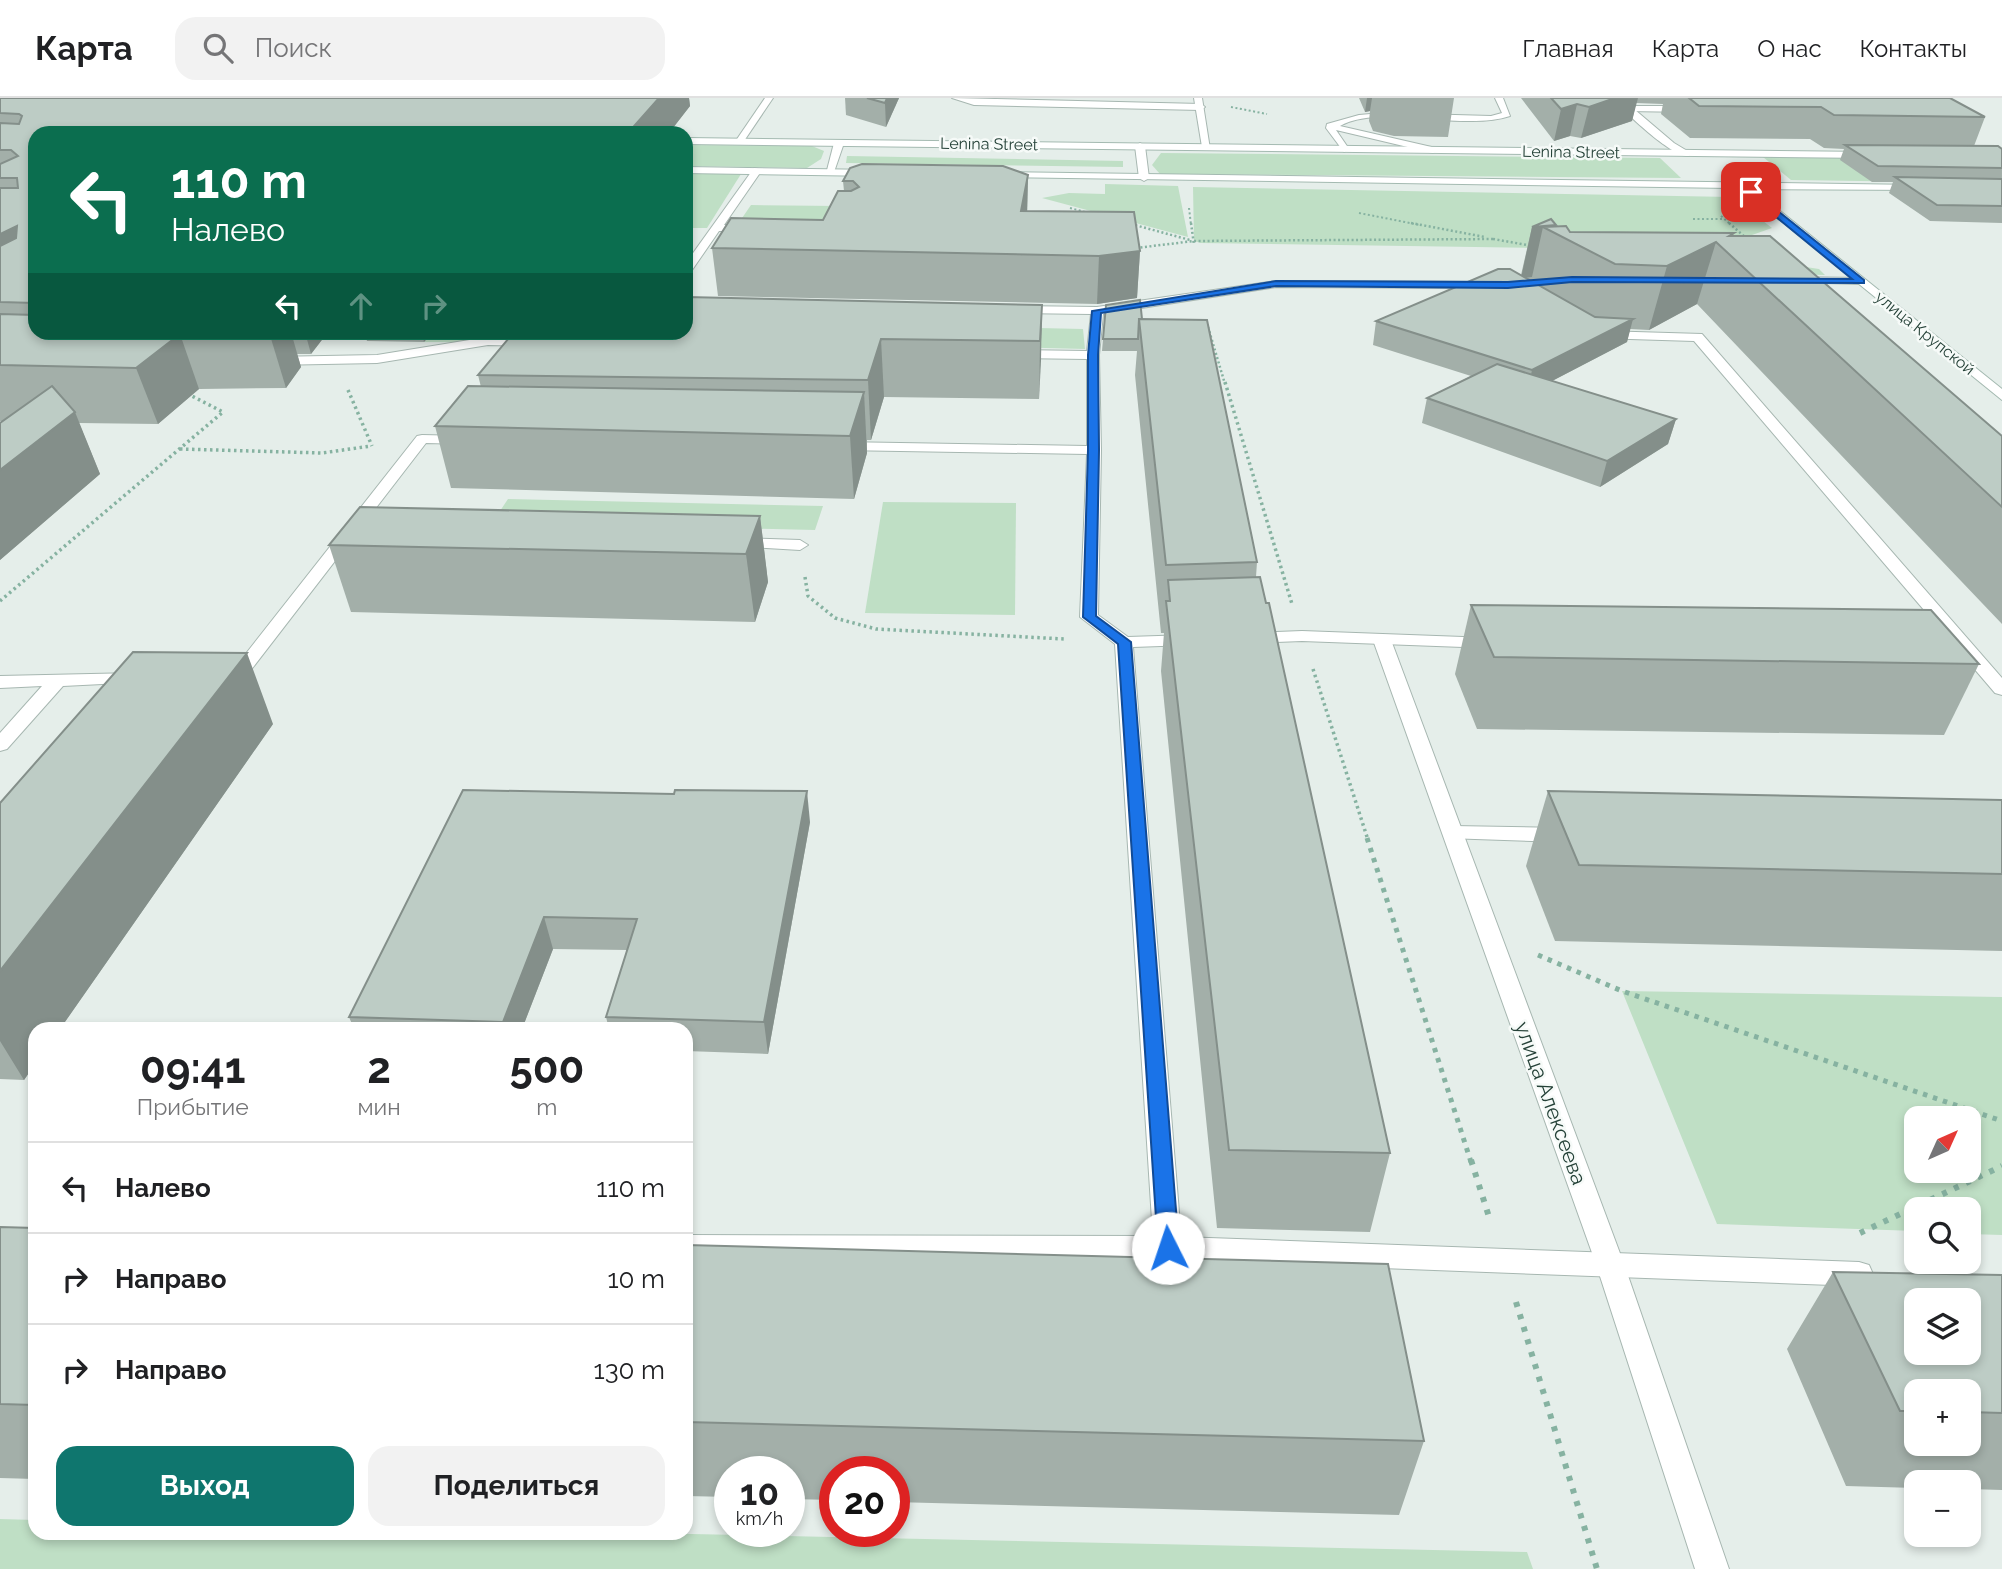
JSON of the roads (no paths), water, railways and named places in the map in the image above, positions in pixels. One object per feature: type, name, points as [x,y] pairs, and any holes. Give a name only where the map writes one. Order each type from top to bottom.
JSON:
[{"type":"main road","points":[[739,142],[769,98]]},
{"type":"main road","points":[[956,98],[974,103],[1199,102],[1207,147]]},
{"type":"main road","points":[[1330,126],[1347,118],[1373,116],[1499,118],[1507,114],[1499,98]]},
{"type":"main road","points":[[1616,98],[1687,158]]},
{"type":"main road","points":[[1629,109],[1699,109]]},
{"type":"main road","points":[[1330,126],[1344,149]]},
{"type":"main road","points":[[1330,126],[1433,150]]},
{"type":"main road","name":"Lenina Street","points":[[693,141],[1433,150],[1687,158],[1732,154],[1880,155]]},
{"type":"main road","points":[[829,172],[839,143]]},
{"type":"main road","points":[[1140,146],[1144,178]]},
{"type":"main road","points":[[1732,154],[1756,165]]},
{"type":"main road","points":[[693,170],[884,173]]},
{"type":"main road","points":[[693,260],[757,170]]},
{"type":"main road","name":"улица Крупской","points":[[1702,174],[1723,184],[1751,192],[2002,396]]},
{"type":"main road","name":"Lenina Street","points":[[993,175],[1723,184],[1774,181],[1936,188]]},
{"type":"main road","points":[[1751,192],[1774,181]]},
{"type":"main road","points":[[714,228],[769,229]]},
{"type":"main road","points":[[1779,280],[1861,281]]},
{"type":"main road","points":[[1001,309],[1097,311],[1276,284],[1495,285]]},
{"type":"main road","points":[[1097,311],[1093,355],[1094,450],[1089,617],[1125,642],[1206,639]]},
{"type":"main road","points":[[1584,329],[1595,335],[1698,337],[2002,689]]},
{"type":"main road","points":[[254,362],[377,359],[488,341],[543,342]]},
{"type":"main road","points":[[997,353],[1093,355]]},
{"type":"main road","points":[[213,676],[238,675],[422,439],[477,440]]},
{"type":"main road","points":[[820,445],[1094,450]]},
{"type":"main road","points":[[350,531],[377,532]]},
{"type":"main road","points":[[718,542],[800,545]]},
{"type":"main road","points":[[1234,638],[1302,636],[1506,643]]},
{"type":"main road","name":"улица Алексеева","points":[[1382,640],[1610,1264],[1712,1569]]},
{"type":"main road","points":[[1125,642],[1168,1248]]},
{"type":"main road","points":[[0,682],[151,678],[133,699]]},
{"type":"main road","points":[[0,745],[58,680]]},
{"type":"main road","points":[[1452,834],[1576,835]]},
{"type":"main road","points":[[693,1247],[1168,1248],[1891,1275]]}]
